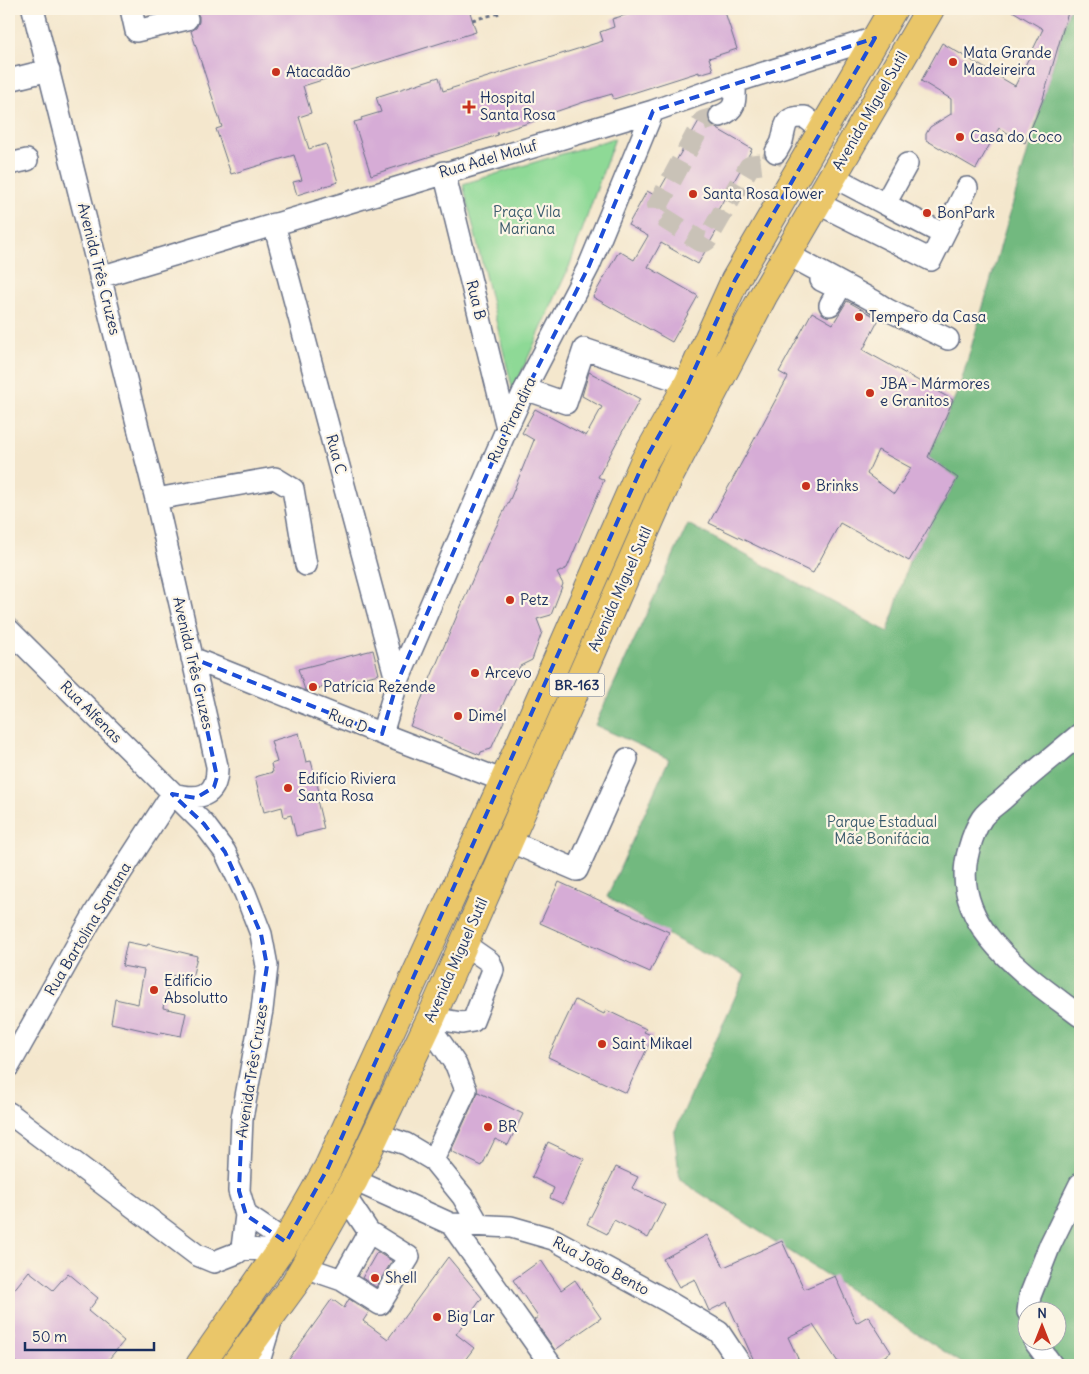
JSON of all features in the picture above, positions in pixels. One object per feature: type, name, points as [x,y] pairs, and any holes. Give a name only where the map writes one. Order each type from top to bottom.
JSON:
[{"type":"highway","name":"Avenida Miguel Sutil","points":[[200,1365],[282,1247],[328,1168],[504,781],[644,462],[688,384],[735,280],[893,9]]},
{"type":"highway","name":"Avenida Miguel Sutil","points":[[235,1365],[295,1284],[349,1188],[430,1021],[669,477],[763,296],[930,9]]},
{"type":"street","name":"Avenida Três Cruzes","points":[[33,9],[156,499],[217,766],[217,777],[214,787],[196,798],[172,794]]},
{"type":"street","points":[[131,9],[136,31],[187,19]]},
{"type":"street","name":"Rua Adel Maluf","points":[[100,276],[653,111],[735,82],[875,38]]},
{"type":"street","points":[[9,80],[49,70]]},
{"type":"street","points":[[720,116],[730,112],[734,107],[735,82]]},
{"type":"street","name":"Rua Pirandira","points":[[382,734],[397,684],[507,428],[525,389],[589,266],[653,111]]},
{"type":"street","points":[[776,152],[782,141],[784,127],[793,118],[805,117],[820,132]]},
{"type":"street","points":[[885,204],[907,164]]},
{"type":"street","name":"Rua B","points":[[444,172],[507,428]]},
{"type":"street","points":[[832,176],[944,234]]},
{"type":"street","points":[[817,203],[931,260],[967,188]]},
{"type":"street","name":"Rua C","points":[[274,224],[397,684]]},
{"type":"street","points":[[785,257],[839,289],[830,306]]},
{"type":"street","points":[[785,257],[948,339]]},
{"type":"street","points":[[525,389],[566,403],[584,349],[688,384]]},
{"type":"street","points":[[156,499],[274,478],[294,489],[306,565]]},
{"type":"street","name":"Rua Alfenas","points":[[9,630],[172,794]]},
{"type":"street","name":"Rua D","points":[[192,658],[504,781]]},
{"type":"street","points":[[1080,734],[983,817],[973,836],[965,864],[967,895],[979,922],[1001,953],[1026,976],[1080,1016]]},
{"type":"street","points":[[509,840],[577,870],[627,759]]},
{"type":"street","name":"Avenida Três Cruzes","points":[[172,794],[204,824],[225,852],[245,893],[261,934],[266,966],[262,1010],[242,1118],[239,1191],[246,1215]]},
{"type":"street","name":"Rua Bartolina Santana","points":[[9,1066],[96,911],[172,794]]},
{"type":"street","points":[[430,1021],[474,1022],[493,970],[490,962],[464,944]]},
{"type":"street","points":[[430,1021],[456,1064],[466,1090],[433,1160]]},
{"type":"street","points":[[9,1113],[197,1255],[214,1262],[237,1253],[242,1248],[246,1215]]},
{"type":"street","points":[[376,1134],[406,1144],[433,1160],[463,1197],[479,1225]]},
{"type":"street","points":[[1029,1302],[1050,1245],[1080,1184]]},
{"type":"street","points":[[304,1267],[342,1280],[380,1304],[409,1257],[368,1232],[349,1188]]},
{"type":"street","name":"Rua João Bento","points":[[349,1188],[451,1224],[511,1227],[553,1239],[667,1301],[719,1332],[741,1365]]},
{"type":"street","points":[[246,1215],[282,1247]]},
{"type":"street","points":[[451,1224],[551,1365]]},
{"type":"street","points":[[342,1280],[368,1232]]},
{"type":"street","points":[[242,1248],[282,1247]]},
{"type":"street","points":[[258,1365],[273,1313]]},
{"type":"street","points":[[1042,1352],[1052,1365]]},
{"type":"path","points":[[472,20],[500,12],[499,9]]},
{"type":"highlighted area","points":[[875,38],[735,280],[688,384],[644,462],[328,1168],[286,1242],[246,1215],[239,1191],[242,1118],[267,966],[261,934],[225,852],[204,824],[172,794],[196,798],[214,787],[217,777],[192,658],[382,734],[397,683],[507,428],[589,266],[653,111]]},
{"type":"green space","name":"Parque Estadual Mãe Bonifácia","points":[[1069,9],[1080,9],[1080,1365],[965,1365],[680,1180],[674,1133],[745,975],[676,939],[607,897],[669,759],[595,725],[688,524],[888,632],[909,561],[958,478],[928,457],[960,386]]},
{"type":"green space","name":"Praça Vila Mariana","points":[[615,138],[569,267],[513,391],[463,184]]},
{"type":"building","name":"Atacadão","points":[[194,9],[469,9],[476,32],[303,86],[311,113],[299,117],[309,149],[326,144],[338,182],[297,195],[293,182],[302,180],[294,155],[231,174],[216,129],[222,127],[191,31],[196,28],[199,22],[199,16]]},
{"type":"building","points":[[645,9],[724,9],[737,49],[709,58],[713,70],[699,74],[699,72],[614,99],[612,94],[584,102],[549,114],[550,116],[497,133],[498,135],[371,175],[354,122],[381,112],[376,97],[439,77],[443,91],[603,41],[600,32],[614,27],[612,19]]},
{"type":"building","name":"Mata Grande Madeireira","points":[[1009,9],[1069,9],[1042,102],[1025,143],[999,128],[976,169],[926,140],[926,134],[930,127],[951,114],[951,99],[921,81],[942,43],[1015,86],[1043,29]]},
{"type":"building","name":"Santa Rosa Tower","points":[[700,119],[752,149],[709,226],[717,230],[698,264],[661,243],[648,267],[698,296],[672,342],[593,297],[619,251],[634,260],[648,236],[628,225],[647,191],[656,196]]},
{"type":"building","points":[[847,301],[879,319],[863,350],[953,400],[928,457],[958,478],[909,561],[840,523],[813,573],[709,523],[788,377],[779,372],[812,312],[833,324]],"holes":[[[878,450],[911,468],[894,494],[867,474]]]},
{"type":"building","points":[[589,372],[640,399],[598,477],[604,480],[567,568],[557,573],[563,584],[551,615],[537,619],[542,632],[532,660],[520,666],[500,711],[504,721],[491,749],[481,752],[480,755],[410,726],[488,543],[511,497],[534,440],[522,433],[535,409],[586,436],[602,407],[582,396]]},
{"type":"building","points":[[373,650],[379,674],[308,691],[305,690],[298,669]]},
{"type":"building","name":"Edifício Riviera Santa Rosa","points":[[299,733],[306,762],[311,761],[321,799],[317,800],[324,829],[296,836],[291,815],[284,817],[282,807],[264,812],[255,777],[273,772],[271,764],[277,762],[271,741]]},
{"type":"building","points":[[559,882],[669,932],[650,972],[540,923]]},
{"type":"building","name":"Edifício Absolutto","points":[[127,942],[147,946],[148,944],[197,956],[192,979],[170,975],[163,1008],[186,1013],[181,1036],[161,1032],[160,1034],[111,1023],[115,999],[138,1004],[144,970],[122,966]]},
{"type":"building","name":"Saint Mikael","points":[[575,1000],[604,1014],[606,1010],[646,1029],[644,1032],[653,1036],[626,1093],[548,1057]]},
{"type":"building","name":"BR","points":[[478,1092],[523,1114],[508,1145],[495,1139],[482,1166],[451,1151]]},
{"type":"building","points":[[548,1142],[584,1159],[563,1204],[550,1198],[554,1188],[532,1177]]},
{"type":"building","points":[[616,1167],[638,1177],[632,1188],[665,1205],[648,1238],[614,1220],[607,1234],[587,1224]]},
{"type":"building","points":[[707,1235],[724,1267],[782,1241],[804,1289],[835,1276],[856,1323],[868,1316],[891,1352],[871,1365],[840,1365],[813,1325],[788,1337],[801,1365],[756,1365],[727,1302],[709,1311],[695,1279],[679,1287],[663,1259]]},
{"type":"building","points":[[377,1252],[392,1261],[376,1287],[362,1278]]},
{"type":"building","name":"Big Lar","points":[[448,1257],[482,1298],[456,1334],[474,1348],[461,1365],[285,1365],[332,1299],[344,1308],[349,1299],[369,1312],[363,1321],[388,1339]]},
{"type":"building","points":[[541,1260],[561,1290],[575,1280],[601,1318],[555,1350],[534,1320],[538,1317],[513,1280]]},
{"type":"building","points":[[29,1271],[53,1290],[68,1273],[98,1298],[88,1311],[124,1341],[104,1365],[19,1365],[9,1357],[9,1338],[15,1331],[9,1326],[9,1296]]},
{"type":"tunnel","points":[[720,116],[703,121],[657,207],[659,215],[704,242],[707,240],[749,167],[770,163],[776,152]]},
{"type":"place","name":"Mata Grande Madeireira","points":[[953,62]]},
{"type":"place","name":"Atacadão","points":[[276,72]]},
{"type":"place","name":"Hospital Santa Rosa","points":[[469,107]]},
{"type":"place","name":"Casa do Coco","points":[[960,137]]},
{"type":"place","name":"Santa Rosa Tower","points":[[693,194]]},
{"type":"place","name":"BonPark","points":[[927,213]]},
{"type":"place","name":"Tempero da Casa","points":[[859,317]]},
{"type":"place","name":"JBA - Mármores e Granitos","points":[[870,393]]},
{"type":"place","name":"Brinks","points":[[806,486]]},
{"type":"place","name":"Petz","points":[[510,600]]},
{"type":"place","name":"Arcevo","points":[[475,673]]},
{"type":"place","name":"Patrícia Rezende","points":[[313,687]]},
{"type":"place","name":"Dimel","points":[[458,716]]},
{"type":"place","name":"Edifício Riviera Santa Rosa","points":[[288,788]]},
{"type":"place","name":"Edifício Absolutto","points":[[154,990]]},
{"type":"place","name":"Saint Mikael","points":[[602,1044]]},
{"type":"place","name":"BR","points":[[488,1127]]},
{"type":"place","name":"Shell","points":[[375,1278]]},
{"type":"place","name":"Big Lar","points":[[437,1317]]}]
